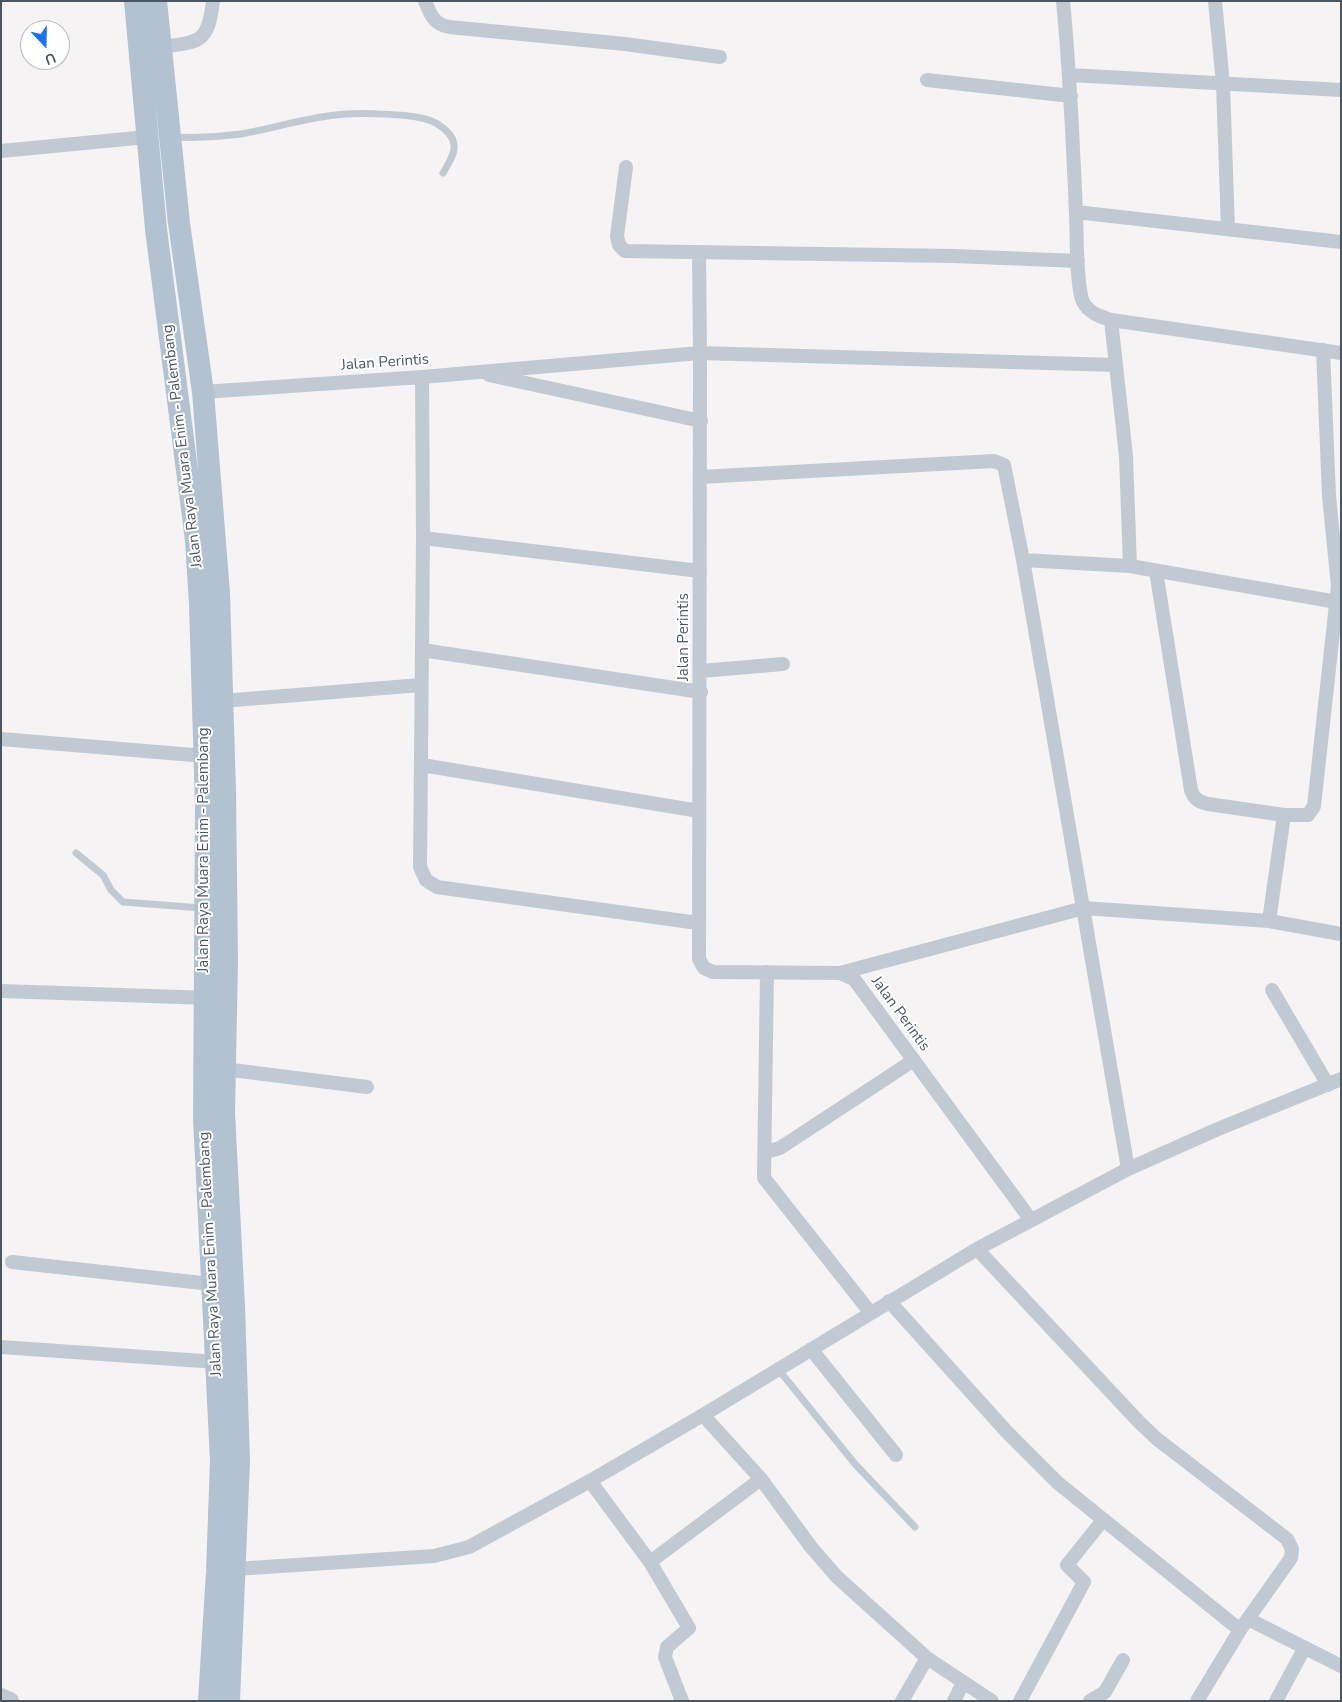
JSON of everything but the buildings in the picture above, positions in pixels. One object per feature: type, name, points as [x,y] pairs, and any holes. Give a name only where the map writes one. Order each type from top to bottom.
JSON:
[{"type":"main road","name":"Jalan Raya Muara Enim - Palembang","points":[[134,1],[156,229],[196,540],[205,756],[204,1118],[221,1461],[217,1572],[209,1701]]},
{"type":"main road","name":"Jalan Raya Muara Enim - Palembang","points":[[156,1],[179,223],[203,392],[219,593],[225,790],[226,998],[224,1069],[227,1191],[234,1306],[238,1461],[236,1569],[229,1701]]},
{"type":"main road","points":[[172,357],[197,351]]},
{"type":"street","points":[[161,48],[188,44],[200,39],[210,24],[213,1]]},
{"type":"street","points":[[425,1],[431,16],[438,25],[625,44],[720,57]]},
{"type":"street","points":[[1063,1],[1070,75],[1078,261],[1082,299],[1091,312],[1110,320],[1341,354]]},
{"type":"street","points":[[1215,1],[1223,84],[1228,229]]},
{"type":"street","points":[[1070,75],[1341,90]]},
{"type":"street","points":[[927,80],[1071,96]]},
{"type":"street","points":[[1,151],[148,137]]},
{"type":"street","points":[[626,167],[617,236],[619,245],[625,250],[634,252],[954,256],[1078,261]]},
{"type":"street","points":[[1076,212],[1341,242]]},
{"type":"street","points":[[699,252],[700,353],[1116,365]]},
{"type":"street","points":[[1110,320],[1126,456],[1130,566]]},
{"type":"street","points":[[1156,571],[1192,794],[1203,803],[1284,815],[1305,816],[1312,811],[1314,806],[1337,602],[1337,573],[1328,496],[1323,350]]},
{"type":"street","name":"Jalan Perintis","points":[[203,392],[422,377],[700,353],[701,692],[699,959],[708,970],[840,973],[848,975],[859,985],[1031,1220]]},
{"type":"street","points":[[476,372],[701,421]]},
{"type":"street","points":[[422,377],[423,538],[420,867],[423,876],[433,885],[698,923]]},
{"type":"street","points":[[700,477],[994,461],[1004,465],[1023,560],[1128,1169]]},
{"type":"street","points":[[423,538],[700,571]]},
{"type":"street","points":[[1023,560],[1130,566],[1337,602]]},
{"type":"street","points":[[422,650],[701,692]]},
{"type":"street","points":[[701,671],[783,664]]},
{"type":"street","points":[[222,701],[421,684]]},
{"type":"street","points":[[1,739],[205,756]]},
{"type":"street","points":[[422,765],[700,811]]},
{"type":"street","points":[[1269,920],[1284,815]]},
{"type":"street","points":[[840,973],[1084,908],[1269,920],[1341,934]]},
{"type":"street","points":[[767,972],[766,1152],[763,1169],[766,1182],[870,1312]]},
{"type":"street","points":[[236,1569],[434,1556],[454,1552],[488,1539],[703,1415],[870,1312],[977,1249],[1128,1169],[1334,1082],[1272,990]]},
{"type":"street","points":[[1,991],[226,998]]},
{"type":"street","points":[[766,1152],[780,1148],[914,1060]]},
{"type":"street","points":[[224,1069],[367,1087]]},
{"type":"street","points":[[977,1249],[1157,1439],[1287,1539],[1292,1545],[1291,1558],[1244,1625],[1197,1701]]},
{"type":"street","points":[[12,1262],[211,1284]]},
{"type":"street","points":[[889,1301],[1037,1463],[1103,1520],[1244,1625],[1341,1666]]},
{"type":"street","points":[[1,1347],[217,1362]]},
{"type":"street","points":[[811,1349],[896,1454]]},
{"type":"street","points":[[703,1415],[761,1479],[811,1546],[837,1576],[927,1658],[963,1684],[992,1701]]},
{"type":"street","points":[[650,1562],[761,1479]]},
{"type":"street","points":[[590,1481],[650,1562],[689,1628],[665,1651],[666,1662],[682,1701]]},
{"type":"street","points":[[1020,1701],[1084,1582],[1067,1565],[1103,1520]]},
{"type":"street","points":[[1276,1701],[1304,1650]]},
{"type":"street","points":[[902,1701],[927,1658]]},
{"type":"street","points":[[1090,1701],[1105,1692],[1123,1660]]},
{"type":"street","points":[[954,1701],[963,1684]]},
{"type":"street","points":[[1,1697],[10,1701]]},
{"type":"lane","points":[[170,137],[196,138],[240,134],[273,126],[346,114],[422,118],[443,128],[452,138],[455,148],[451,160],[443,173]]},
{"type":"lane","points":[[76,853],[103,875],[111,890],[123,902],[205,908]]},
{"type":"lane","points":[[778,1369],[855,1464],[915,1527]]}]
